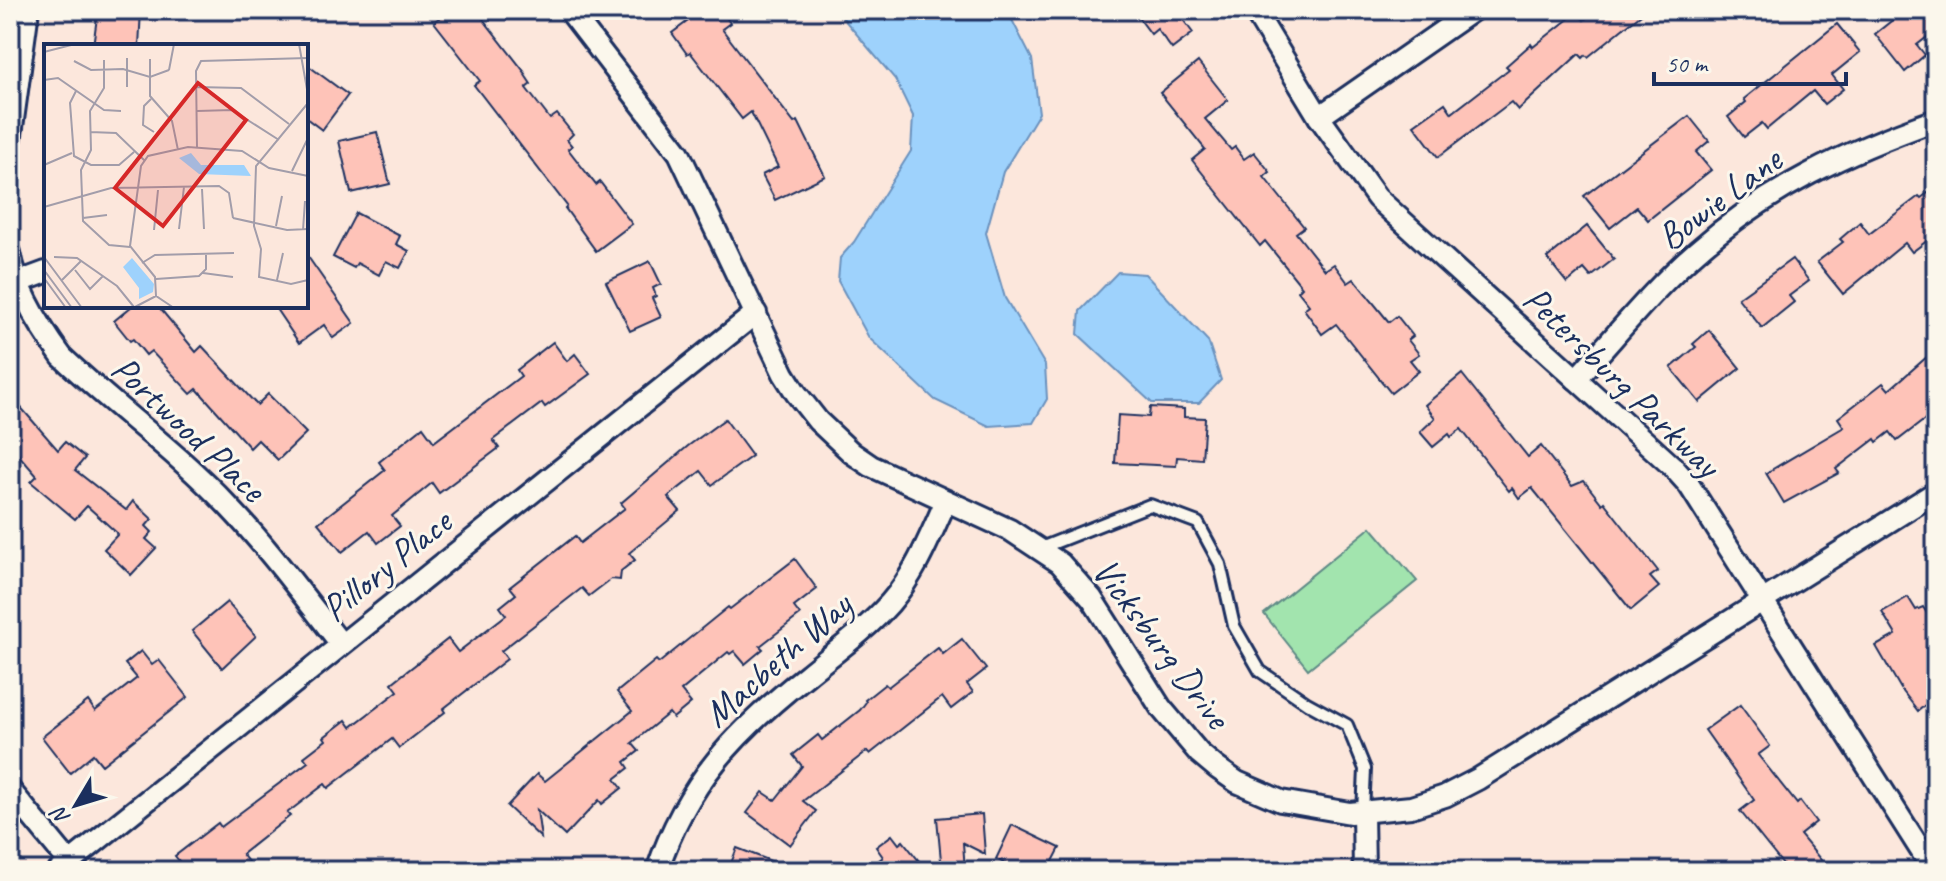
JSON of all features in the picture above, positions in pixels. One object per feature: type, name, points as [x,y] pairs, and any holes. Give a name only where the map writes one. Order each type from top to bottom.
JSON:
[{"type":"street","points":[[10,142],[28,10]]},
{"type":"street","name":"Vicksburg Drive","points":[[569,10],[679,153],[784,374],[818,421],[871,466],[1010,530],[1060,563],[1092,599],[1161,708],[1199,753],[1237,782],[1281,801],[1332,812],[1363,813],[1411,807],[1445,796],[1468,785],[1936,492]]},
{"type":"street","name":"Petersburg Parkway","points":[[1254,10],[1319,117],[1377,198],[1672,466],[1689,485],[1934,871]]},
{"type":"street","points":[[1319,117],[1473,10]]},
{"type":"street","name":"Bowie Lane","points":[[1576,379],[1690,258],[1755,205],[1839,157],[1936,120]]},
{"type":"street","name":"Portwood Place","points":[[10,253],[19,282],[47,337],[62,357],[187,465],[226,503],[341,644]]},
{"type":"street","points":[[19,282],[44,273]]},
{"type":"street","name":"Pillory Place","points":[[65,867],[756,313]]},
{"type":"street","name":"Macbeth Way","points":[[657,871],[678,819],[715,760],[756,716],[864,629],[891,602],[919,562],[946,501]]},
{"type":"street","points":[[10,790],[65,867]]},
{"type":"street","points":[[1363,813],[1364,871]]},
{"type":"lane","points":[[1041,548],[1150,505],[1198,523],[1220,564],[1234,626],[1260,671],[1307,703],[1347,725],[1365,769],[1363,813]]},
{"type":"green space","points":[[1371,527],[1417,581],[1308,669],[1264,614]]},
{"type":"water","points":[[836,10],[1007,10],[1032,59],[1039,113],[1003,172],[986,233],[1005,298],[1045,365],[1047,399],[1033,423],[989,426],[935,400],[869,338],[838,281],[840,258],[854,242],[911,151],[913,116],[895,79]]},
{"type":"water","points":[[1118,272],[1145,274],[1208,341],[1221,380],[1199,403],[1152,403],[1078,334],[1080,311]]},
{"type":"building","points":[[98,10],[141,10],[139,44],[93,44]]},
{"type":"building","points":[[449,10],[476,10],[526,74],[531,84],[526,88],[550,119],[557,114],[573,134],[567,140],[572,146],[568,149],[596,185],[600,182],[632,224],[596,251],[565,208],[567,206],[474,85],[480,81],[434,22]]},
{"type":"building","points":[[680,10],[721,10],[730,23],[722,29],[794,123],[798,121],[825,176],[775,200],[762,175],[778,167],[751,112],[742,119],[672,33],[688,21]]},
{"type":"building","points":[[1133,10],[1182,10],[1178,13],[1193,33],[1172,49],[1157,29],[1151,34]]},
{"type":"building","points":[[1598,10],[1646,10],[1588,57],[1583,58],[1579,54],[1518,110],[1511,102],[1438,157],[1414,125],[1445,103],[1452,113],[1509,69],[1506,66],[1531,44],[1533,47],[1576,13],[1584,20]]},
{"type":"building","points":[[1905,10],[1926,10],[1936,22],[1936,30],[1917,45],[1925,55],[1905,72],[1875,34]]},
{"type":"building","points":[[1837,24],[1860,52],[1832,75],[1843,89],[1824,104],[1813,91],[1767,129],[1762,123],[1744,137],[1728,117],[1746,102],[1744,99]]},
{"type":"building","points":[[1198,62],[1228,100],[1205,119],[1231,150],[1235,147],[1244,159],[1254,152],[1270,172],[1264,177],[1304,227],[1296,233],[1325,270],[1334,264],[1348,283],[1354,279],[1389,322],[1397,316],[1413,336],[1408,340],[1419,354],[1410,360],[1419,371],[1391,393],[1336,324],[1322,334],[1304,309],[1309,305],[1298,291],[1302,287],[1265,241],[1260,246],[1192,160],[1205,149],[1160,93]]},
{"type":"building","points":[[308,65],[348,95],[322,130],[308,120]]},
{"type":"building","points":[[1689,116],[1709,141],[1696,152],[1711,170],[1648,220],[1637,207],[1610,228],[1584,196]]},
{"type":"building","points":[[377,132],[390,184],[351,193],[339,141]]},
{"type":"building","points":[[1936,187],[1936,234],[1912,252],[1905,243],[1843,294],[1817,262],[1843,242],[1840,239],[1860,222],[1869,234]]},
{"type":"building","points":[[356,213],[400,236],[396,244],[409,251],[400,268],[386,261],[379,275],[357,263],[354,268],[333,257]]},
{"type":"building","points":[[1587,226],[1614,259],[1591,277],[1584,269],[1567,283],[1547,258]]},
{"type":"building","points":[[308,257],[354,323],[333,338],[324,325],[299,343],[275,308],[308,308]]},
{"type":"building","points":[[1792,259],[1809,281],[1789,296],[1794,302],[1762,328],[1738,298]]},
{"type":"building","points":[[650,261],[661,284],[653,288],[656,296],[652,298],[661,317],[630,331],[606,282]]},
{"type":"building","points":[[130,308],[160,308],[196,352],[202,346],[257,405],[268,394],[306,433],[278,460],[258,440],[250,448],[197,389],[191,394],[151,351],[146,355],[114,321]]},
{"type":"building","points":[[1709,330],[1740,368],[1699,402],[1671,368],[1696,347],[1693,344]]},
{"type":"building","points":[[553,342],[567,361],[575,354],[590,374],[545,407],[542,403],[493,440],[499,448],[439,493],[432,483],[392,516],[400,526],[378,543],[369,531],[342,552],[318,523],[385,470],[379,462],[423,427],[434,442],[521,376],[517,370]]},
{"type":"building","points":[[1936,349],[1936,411],[1897,441],[1890,432],[1877,442],[1875,439],[1836,469],[1839,473],[1784,503],[1766,473],[1844,427],[1838,418],[1883,383],[1889,390]]},
{"type":"building","points":[[1462,374],[1528,457],[1541,446],[1572,486],[1584,481],[1658,571],[1650,577],[1659,587],[1631,610],[1532,488],[1519,498],[1512,488],[1509,491],[1461,429],[1433,447],[1420,432],[1435,418],[1425,405]]},
{"type":"building","points":[[10,395],[58,450],[65,442],[85,458],[75,470],[126,510],[133,501],[152,519],[146,526],[152,532],[146,539],[156,548],[131,575],[104,549],[118,534],[87,506],[75,519],[31,482],[37,476],[10,445]]},
{"type":"building","points":[[1150,407],[1184,409],[1184,417],[1205,418],[1202,459],[1177,457],[1176,466],[1115,463],[1118,415],[1149,417]]},
{"type":"building","points":[[725,419],[752,456],[712,485],[701,471],[668,497],[680,511],[629,553],[635,560],[621,571],[620,580],[611,579],[589,596],[582,588],[501,651],[507,659],[399,748],[392,739],[328,788],[325,784],[287,813],[290,816],[242,854],[255,871],[187,871],[175,856],[218,823],[221,827],[308,762],[304,757],[346,720],[351,727],[398,691],[392,683],[448,639],[458,652],[506,615],[500,607],[516,594],[510,587],[575,536],[580,543],[625,508],[621,503]]},
{"type":"building","points":[[795,559],[817,589],[794,607],[800,615],[760,646],[763,649],[745,664],[734,651],[728,652],[681,691],[691,703],[673,718],[669,713],[632,743],[639,751],[625,762],[629,768],[615,779],[622,788],[602,804],[599,800],[565,836],[537,810],[541,838],[507,806],[537,774],[545,781],[632,711],[617,692]]},
{"type":"building","points":[[1908,597],[1916,610],[1923,607],[1936,627],[1936,696],[1918,711],[1876,646],[1896,635],[1882,612]]},
{"type":"building","points":[[227,602],[256,636],[222,668],[192,631]]},
{"type":"building","points":[[962,639],[986,669],[967,684],[973,692],[951,709],[942,697],[870,754],[867,751],[803,801],[816,811],[790,845],[747,813],[763,792],[775,800],[802,766],[793,755],[818,735],[822,740],[860,710],[865,700],[885,684],[888,687],[938,648],[943,654]]},
{"type":"building","points":[[141,651],[152,665],[159,660],[188,697],[102,765],[93,754],[70,773],[42,737],[88,701],[95,711],[137,678],[125,664]]},
{"type":"building","points":[[1740,705],[1770,746],[1758,755],[1797,804],[1800,801],[1816,822],[1800,835],[1830,871],[1788,871],[1740,811],[1754,800],[1705,730]]},
{"type":"building","points":[[982,814],[985,854],[963,843],[965,870],[942,871],[937,818]]},
{"type":"building","points":[[1012,825],[1060,848],[1048,871],[1020,871],[996,859]]},
{"type":"building","points":[[892,835],[899,844],[903,841],[927,871],[865,871],[883,857],[876,847]]},
{"type":"building","points":[[737,848],[794,870],[728,871]]}]
